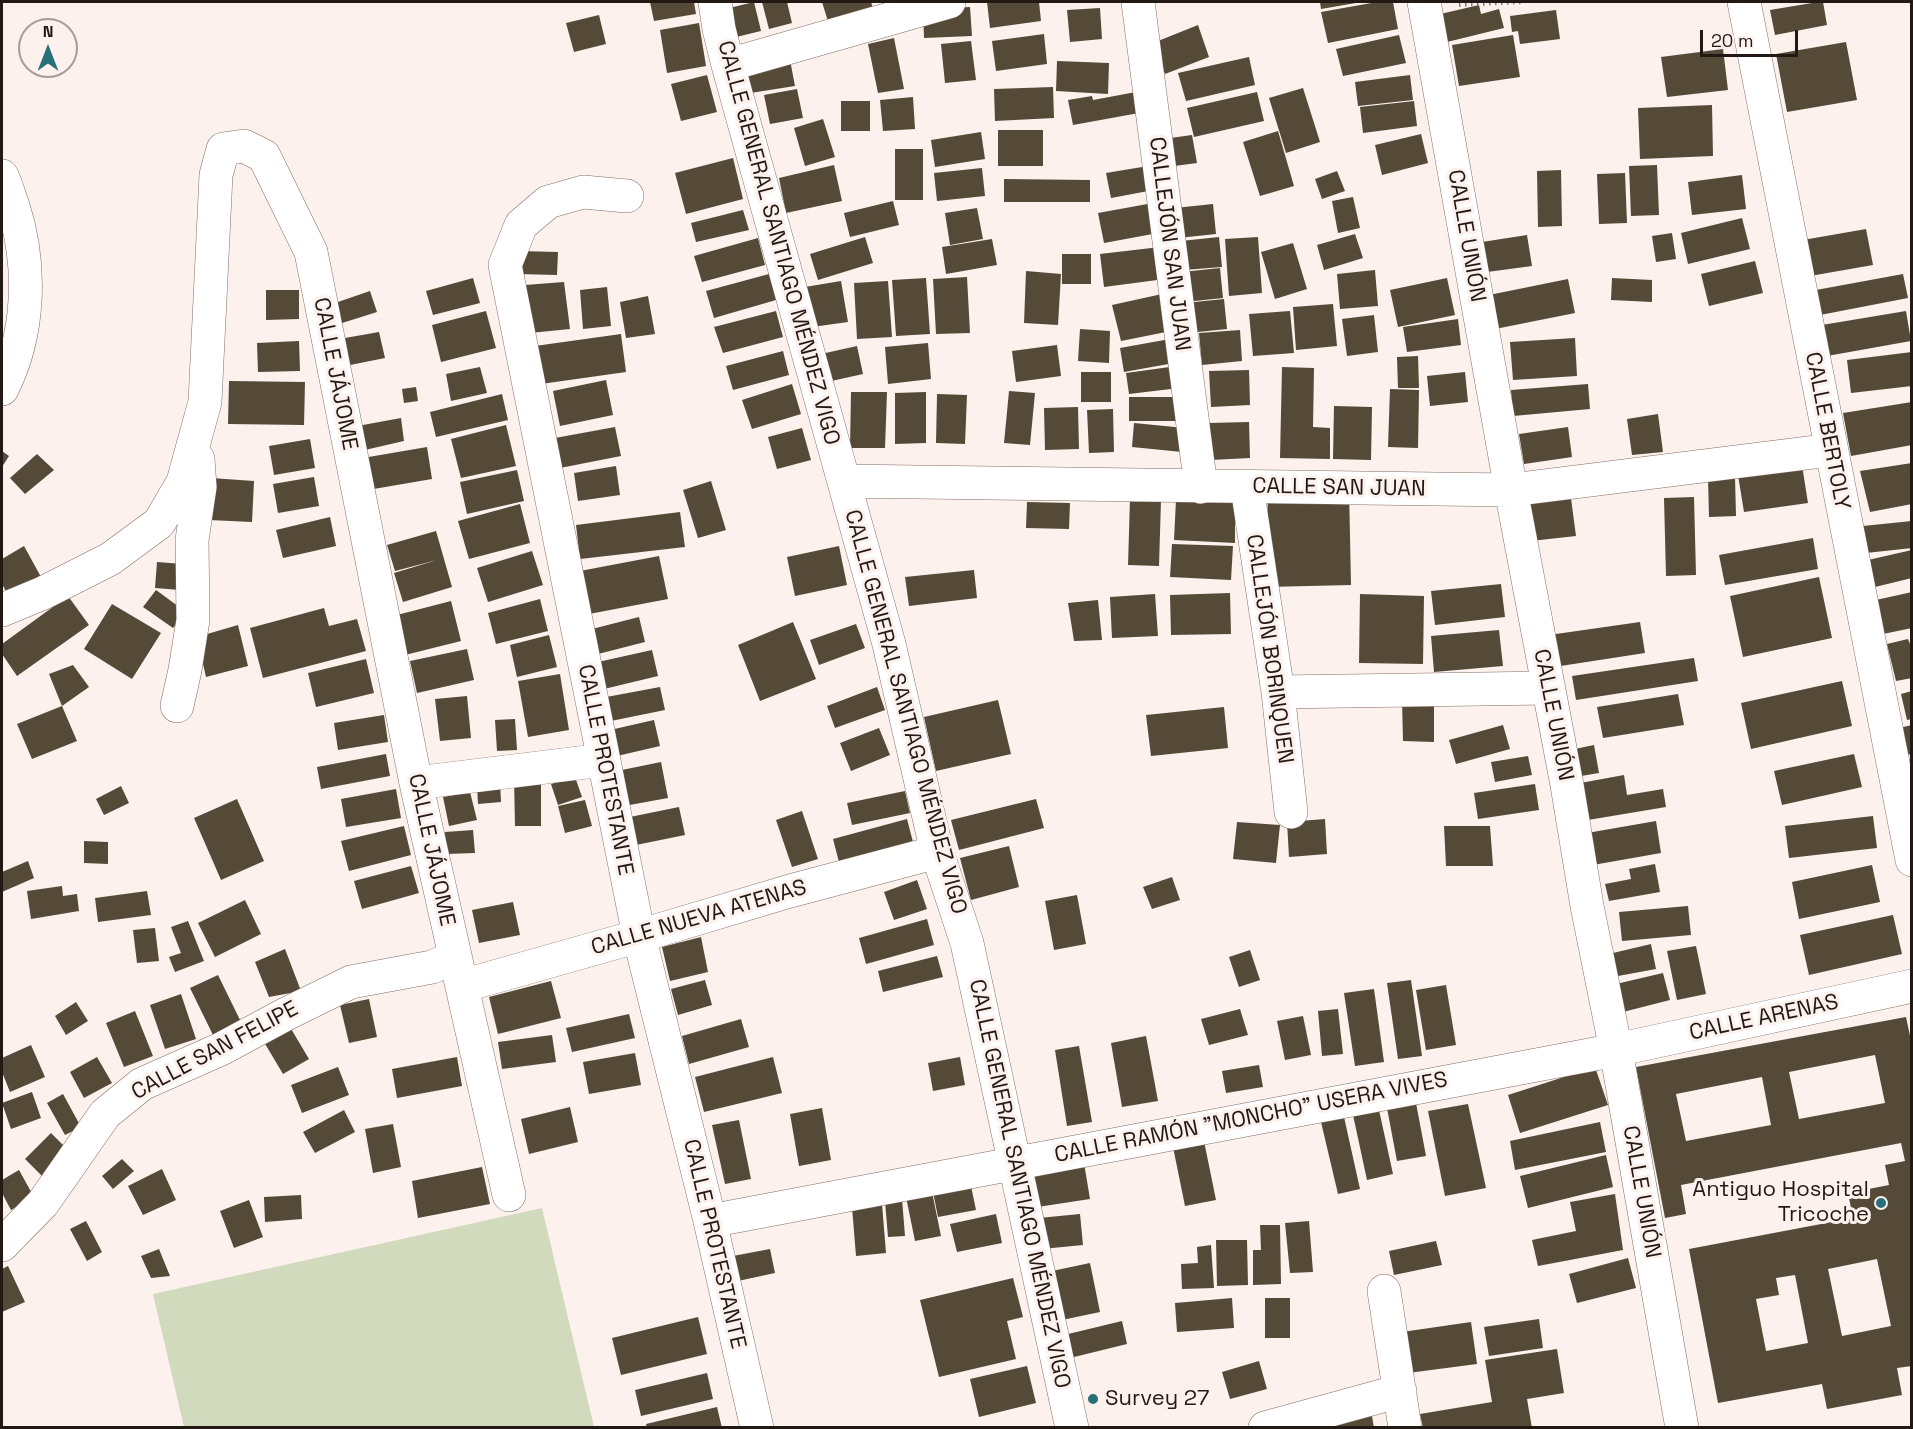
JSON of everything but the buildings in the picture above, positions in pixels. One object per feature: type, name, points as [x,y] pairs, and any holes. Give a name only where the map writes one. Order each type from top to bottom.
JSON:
[{"type":"street","name":"CALLE GENERAL SANTIAGO MÉNDEZ VIGO","points":[[715,2],[728,65],[890,644],[938,852],[967,943],[1072,1428]]},
{"type":"street","points":[[728,65],[949,2]]},
{"type":"street","name":"CALLEJÓN SAN JUAN","points":[[1138,2],[1201,487]]},
{"type":"street","name":"CALLE BERTOLY","points":[[1744,2],[1911,860]]},
{"type":"street","name":"CALLE UNIÓN","points":[[1424,5],[1587,906],[1616,1050],[1682,1428]]},
{"type":"street","name":"CALLE JÁJOME","points":[[2,610],[43,593],[110,559],[159,523],[183,482],[205,402],[216,175],[223,149],[244,146],[264,156],[310,252],[416,783],[509,1195]]},
{"type":"street","points":[[2,176],[18,224],[26,266],[25,305],[20,344],[2,390]]},
{"type":"street","name":"CALLE PROTESTANTE","points":[[627,196],[583,192],[548,202],[520,225],[505,266],[639,936],[710,1221],[757,1428]]},
{"type":"street","points":[[177,706],[193,620],[192,540],[200,487],[196,436]]},
{"type":"street","name":"CALLE SAN JUAN","points":[[844,481],[1511,490],[1831,450]]},
{"type":"street","name":"CALLEJÓN BORINQUEN","points":[[1247,487],[1278,692],[1291,812]]},
{"type":"street","points":[[1278,692],[1548,688]]},
{"type":"street","points":[[416,783],[603,760]]},
{"type":"street","name":"CALLE NUEVA ATENAS","points":[[458,971],[639,936],[790,891],[938,852]]},
{"type":"street","name":"CALLE SAN FELIPE","points":[[2,1245],[43,1203],[105,1114],[142,1084],[221,1049],[351,982],[432,967],[458,971]]},
{"type":"street","name":"CALLE ARENAS","points":[[1616,1050],[1911,986]]},
{"type":"street","name":"CALLE RAMÓN \"MONCHO\" USERA VIVES","points":[[710,1221],[1616,1050]]},
{"type":"street","points":[[1384,1291],[1405,1428]]},
{"type":"street","points":[[1265,1428],[1400,1390]]},
{"type":"path","points":[[1424,5],[1522,2]]},
{"type":"green space","points":[[542,1208],[594,1427],[184,1427],[153,1294]]},
{"type":"place","name":"Antiguo Hospital Tricoche","points":[[1881,1203]]},
{"type":"place","name":"Survey 27","points":[[1093,1399]]}]
